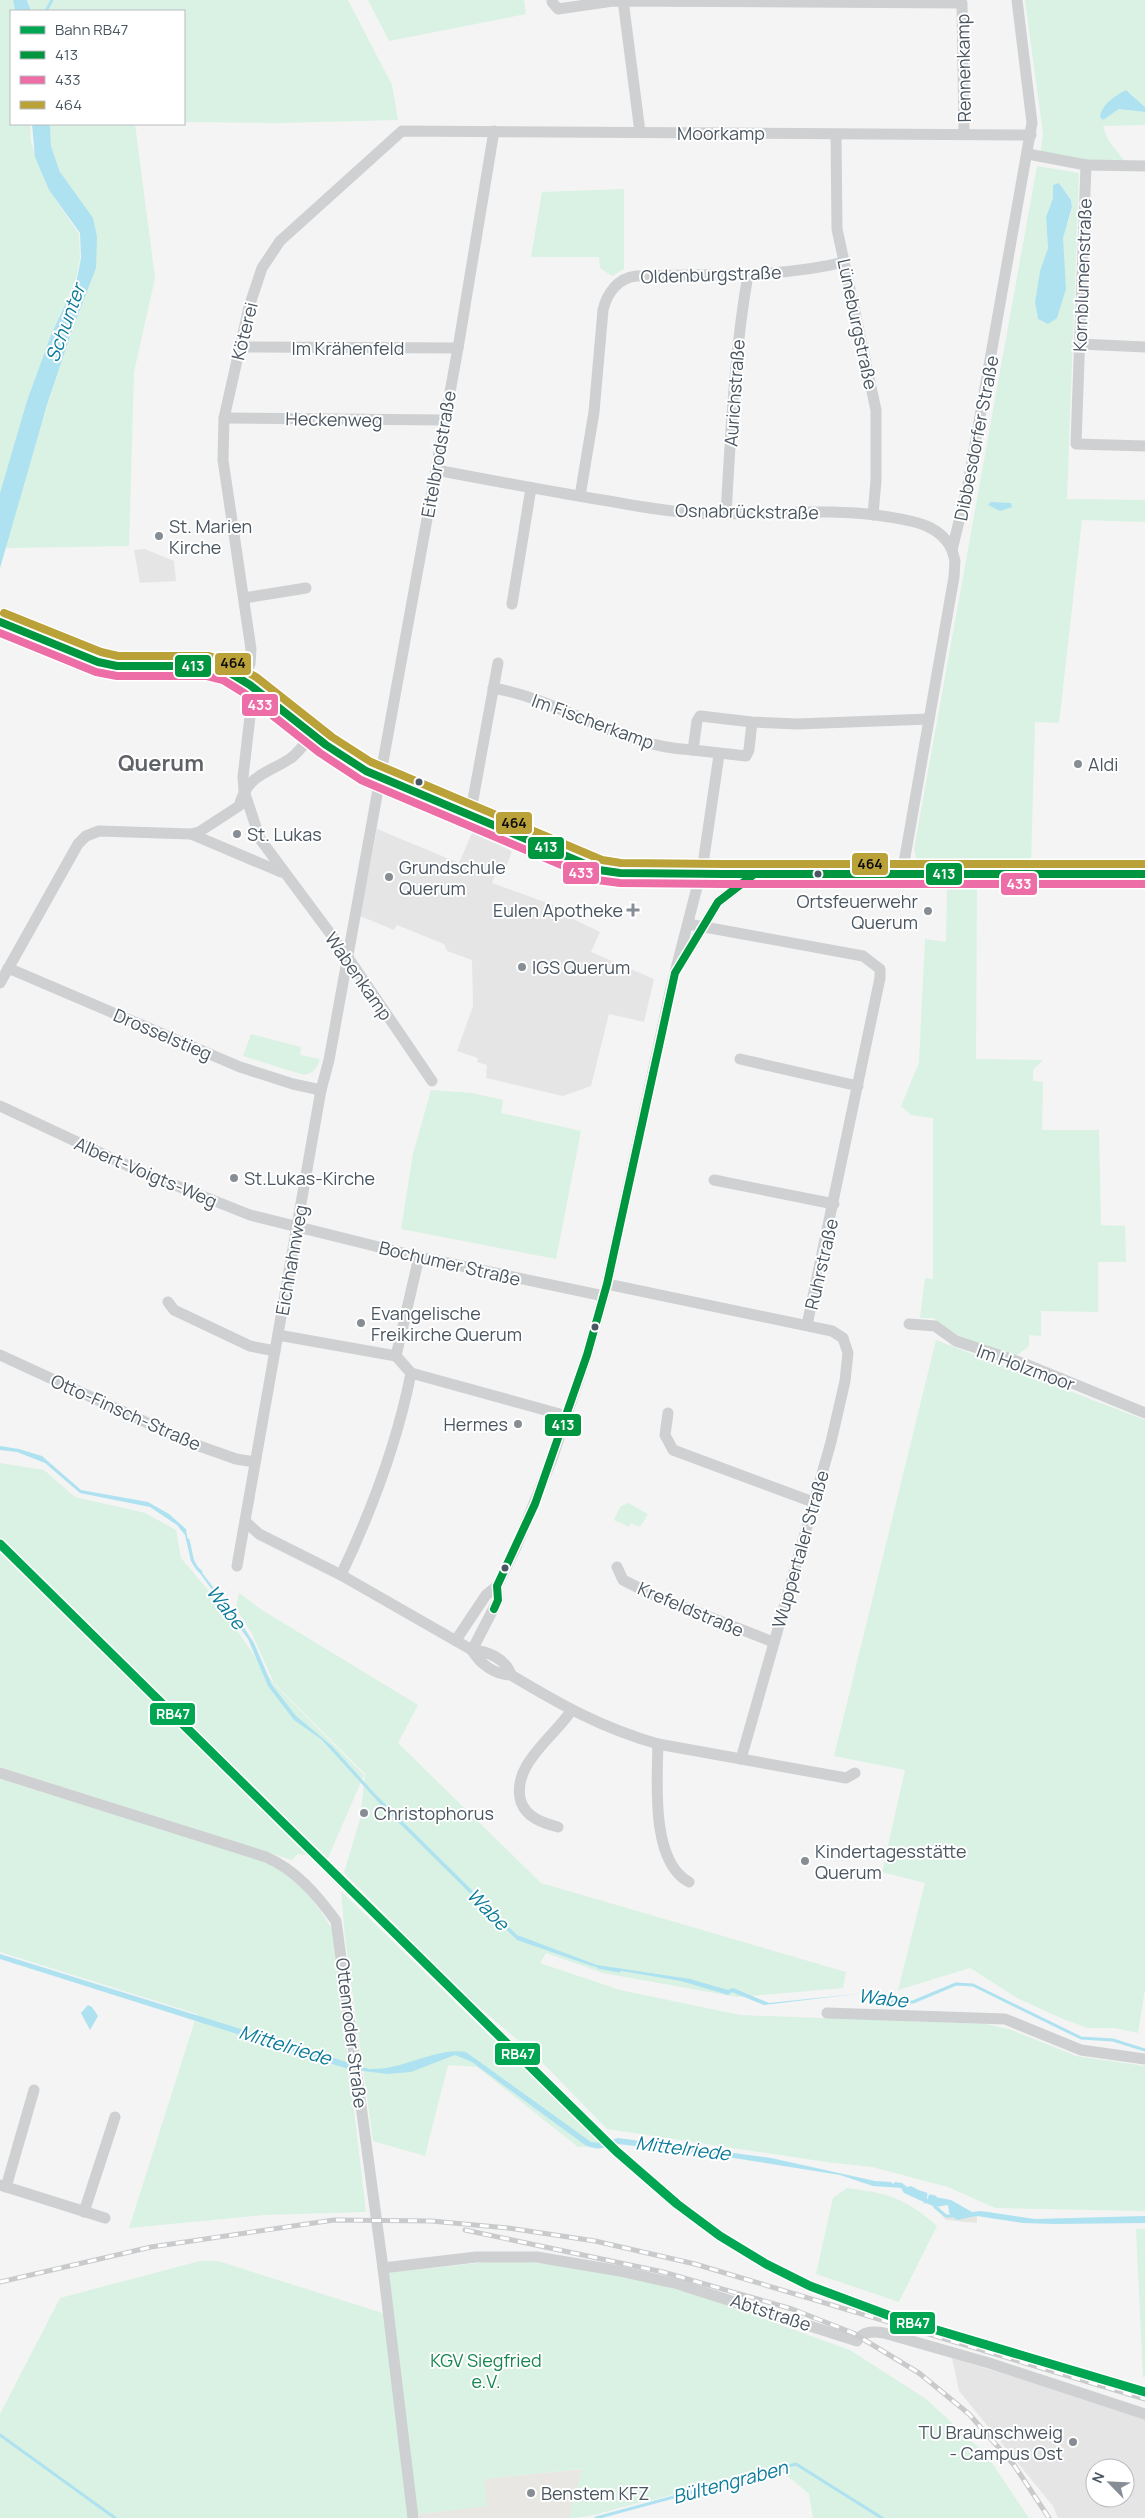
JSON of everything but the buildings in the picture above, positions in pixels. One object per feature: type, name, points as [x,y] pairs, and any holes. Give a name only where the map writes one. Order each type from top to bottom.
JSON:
[{"type":"main road","points":[[0,622],[98,662],[118,666],[208,666],[227,671],[243,679],[258,690],[339,754],[379,777],[599,870],[620,873],[753,875],[1145,874]]},
{"type":"street","name":"Dibbesdorfer Straße","points":[[902,874],[954,577],[952,550],[968,484],[1031,135],[1032,123],[1017,0]]},
{"type":"street","name":"Rennenkamp","points":[[552,2],[558,9],[623,1],[962,2],[964,133]]},
{"type":"street","points":[[623,1],[640,132]]},
{"type":"street","name":"Moorkamp","points":[[411,130],[1031,135]]},
{"type":"street","name":"Köterei","points":[[243,679],[252,656],[223,460],[224,418],[248,307],[262,268],[280,241],[399,133],[411,130]]},
{"type":"street","name":"Eitelbrodstraße","points":[[379,777],[458,348],[494,131]]},
{"type":"street","name":"Lüneburgstraße","points":[[836,134],[837,221],[876,410],[876,480],[873,515]]},
{"type":"street","points":[[1028,154],[1086,165],[1145,166]]},
{"type":"street","name":"Kornblumenstraße","points":[[1086,165],[1076,444],[1145,446]]},
{"type":"street","name":"Oldenburgstraße","points":[[580,496],[594,412],[603,310],[611,292],[621,281],[628,277],[748,275],[798,271],[844,262]]},
{"type":"street","name":"Aurichstraße","points":[[726,513],[734,366],[738,328],[748,275]]},
{"type":"street","points":[[1080,344],[1145,347]]},
{"type":"street","name":"Im Krähenfeld","points":[[239,347],[458,348]]},
{"type":"street","name":"Heckenweg","points":[[224,418],[444,420]]},
{"type":"street","name":"Osnabrückstraße","points":[[436,470],[655,509],[693,513],[819,512],[873,515],[929,526],[939,531],[948,540],[952,550]]},
{"type":"street","points":[[512,604],[531,488]]},
{"type":"street","points":[[244,598],[306,588]]},
{"type":"street","points":[[470,816],[498,663]]},
{"type":"street","name":"Im Fischerkamp","points":[[493,688],[530,697],[638,742],[719,755],[746,756],[749,750],[752,722]]},
{"type":"street","points":[[244,791],[243,777],[252,698],[258,690]]},
{"type":"street","points":[[693,750],[700,716],[752,722],[823,723],[929,719]]},
{"type":"street","points":[[0,983],[78,844],[86,836],[99,831],[190,834],[198,832],[239,806],[244,791],[251,782],[294,756],[312,734]]},
{"type":"street","points":[[456,1640],[486,1595],[497,1586],[535,1504],[567,1416],[604,1296],[675,973],[700,874],[719,755]]},
{"type":"street","name":"Eichhahnweg","points":[[237,1566],[296,1227],[321,1090],[330,1060],[346,956],[379,777]]},
{"type":"street","name":"Wabenkamp","points":[[244,791],[260,839],[346,956],[432,1081]]},
{"type":"street","points":[[190,834],[283,872]]},
{"type":"street","points":[[675,973],[718,902],[753,875]]},
{"type":"street","name":"Ruhrstraße","points":[[688,924],[863,956],[875,963],[880,969],[880,978],[834,1204],[807,1325]]},
{"type":"street","name":"Drosselstieg","points":[[8,968],[240,1067],[293,1084],[321,1090]]},
{"type":"street","points":[[740,1059],[858,1086]]},
{"type":"street","name":"Albert-Voigts-Weg","points":[[0,1106],[98,1153],[184,1190],[250,1214],[296,1227]]},
{"type":"street","name":"Ruhrstraße","points":[[714,1180],[834,1204]]},
{"type":"street","name":"Bochumer Straße","points":[[296,1227],[420,1257],[604,1296]]},
{"type":"street","points":[[396,1356],[420,1257]]},
{"type":"street","points":[[607,1284],[807,1325]]},
{"type":"street","points":[[168,1302],[174,1310],[250,1346],[275,1351]]},
{"type":"street","name":"Im Holzmoor","points":[[909,1324],[935,1326],[964,1344],[1028,1366],[1145,1413]]},
{"type":"street","name":"Wuppertaler Straße","points":[[741,1759],[837,1418],[847,1371],[848,1353],[843,1338],[832,1331],[807,1325]]},
{"type":"street","points":[[278,1335],[396,1356],[411,1373],[567,1416]]},
{"type":"street","name":"Otto-Finsch-Straße","points":[[0,1355],[191,1443],[236,1459],[255,1462]]},
{"type":"street","points":[[341,1575],[379,1488],[397,1433],[411,1373]]},
{"type":"street","points":[[668,1413],[665,1435],[673,1450],[813,1502]]},
{"type":"street","points":[[246,1522],[259,1534],[341,1575],[456,1640],[472,1650],[478,1660],[502,1675],[511,1674],[570,1711],[630,1736],[658,1744],[846,1778],[855,1772]]},
{"type":"street","name":"Krefeldstraße","points":[[617,1567],[623,1580],[773,1642]]},
{"type":"street","points":[[472,1650],[498,1600],[497,1586]]},
{"type":"street","points":[[558,1827],[545,1824],[526,1812],[520,1796],[520,1787],[528,1764],[562,1724],[570,1711]]},
{"type":"street","points":[[658,1744],[658,1804],[664,1847],[678,1876],[690,1882]]},
{"type":"street","name":"Ottenroder Straße","points":[[0,1773],[259,1854],[288,1868],[320,1900],[336,1921],[383,2268],[413,2518]]},
{"type":"street","points":[[827,2013],[940,2018],[995,2017],[1005,2019],[1081,2050],[1145,2059]]},
{"type":"street","points":[[34,2090],[3,2186],[105,2218]]},
{"type":"street","points":[[84,2212],[115,2117]]},
{"type":"street","name":"Abtstraße","points":[[383,2268],[476,2257],[519,2256],[620,2271],[721,2296],[857,2341],[862,2335],[869,2332],[884,2333],[989,2364],[1145,2414]]},
{"type":"shaded area","points":[[145,549],[174,561],[176,581],[140,583],[134,550]]},
{"type":"shaded area","points":[[377,829],[459,863],[472,833],[512,851],[505,870],[495,875],[492,883],[553,905],[565,915],[600,932],[591,952],[654,979],[644,1022],[609,1014],[591,1086],[563,1096],[486,1078],[487,1065],[477,1062],[478,1058],[457,1051],[473,1006],[472,960],[447,951],[444,944],[397,925],[394,930],[360,916]]},
{"type":"shaded area","name":"TU Braunschweig - Campus Ost","points":[[952,2358],[1145,2417],[1145,2518],[1058,2518],[1053,2506],[959,2391]]},
{"type":"shaded area","name":"Benstem KFZ","points":[[583,2469],[569,2518],[419,2518],[419,2514],[486,2506],[483,2479]]},
{"type":"green space","points":[[0,0],[13,0],[15,10],[10,10],[10,125],[30,125],[31,142],[49,190],[79,234],[80,258],[76,279],[51,335],[0,493]]},
{"type":"green space","points":[[28,0],[348,0],[392,85],[398,120],[278,123],[185,122],[185,10],[31,10]]},
{"type":"green space","points":[[368,0],[524,0],[526,14],[389,41]]},
{"type":"green space","points":[[1025,0],[1145,0],[1145,107],[1130,93],[1124,94],[1111,101],[1106,109],[1103,120],[1119,109],[1145,112],[1145,125],[1103,126],[1108,140],[1127,164],[1040,156],[1043,134]]},
{"type":"green space","points":[[50,125],[135,125],[155,278],[134,372],[129,546],[5,548],[47,407],[70,337],[96,268],[51,146]]},
{"type":"green space","points":[[1037,166],[1079,173],[1067,499],[1145,500],[1145,522],[1082,520],[1059,723],[1035,722],[1031,863],[922,861],[916,858],[914,849]],"holes":[[[1061,184],[1072,205],[1063,239],[1062,252],[1065,283],[1062,302],[1048,324],[1038,319],[1035,302],[1040,271],[1048,248],[1046,217],[1053,198],[1053,185]]]},
{"type":"green space","points":[[624,189],[624,269],[612,276],[600,268],[599,257],[531,257],[542,192]]},
{"type":"green space","points":[[947,886],[977,886],[976,1059],[1043,1060],[1033,1070],[1033,1081],[1043,1082],[1042,1130],[1099,1130],[1101,1225],[1125,1226],[1126,1262],[1098,1262],[1098,1312],[1041,1311],[1041,1336],[1029,1335],[1029,1346],[1016,1356],[965,1340],[933,1318],[920,1318],[925,1278],[933,1279],[933,1118],[911,1115],[901,1106],[919,1063],[925,939],[946,942]]},
{"type":"green space","points":[[251,1034],[301,1047],[300,1055],[320,1059],[318,1065],[315,1070],[304,1075],[243,1056]]},
{"type":"green space","points":[[431,1090],[472,1093],[503,1100],[501,1113],[581,1131],[556,1259],[401,1229],[413,1154]]},
{"type":"green space","points":[[936,1340],[1145,1420],[1145,1989],[1138,2033],[1114,2028],[1088,2028],[1063,2019],[1017,1998],[970,1968],[898,1990],[925,1883],[882,1872],[905,1770],[834,1756]]},
{"type":"green space","points":[[0,1463],[44,1470],[75,1497],[145,1513],[176,1530],[181,1558],[213,1596],[274,1684],[364,1775],[328,1858],[298,1854],[292,1860],[0,1767]]},
{"type":"green space","points":[[628,1503],[648,1514],[640,1527],[631,1523],[629,1527],[614,1520],[620,1507]]},
{"type":"green space","points":[[239,1593],[262,1610],[418,1705],[398,1743],[541,1883],[846,1972],[843,1988],[737,1997],[603,1973],[546,1953],[540,1963],[620,1990],[740,2015],[986,2024],[1009,2029],[1076,2056],[1145,2066],[1145,2211],[995,2208],[948,2187],[872,2167],[826,2162],[607,2129],[534,2054],[465,1995],[344,1873],[360,1819],[365,1774],[274,1683],[252,1634],[236,1608]]},
{"type":"green space","points":[[0,1779],[267,1862],[287,1875],[313,1901],[333,1931],[366,2212],[264,2215],[129,2228],[197,2014],[0,1952]]},
{"type":"green space","points":[[341,1891],[603,2146],[578,2147],[477,2067],[448,2065],[425,2156],[373,2141],[345,1938]]},
{"type":"green space","points":[[847,2188],[874,2192],[895,2198],[915,2209],[937,2226],[899,2302],[816,2274],[833,2198]]},
{"type":"green space","points":[[1136,2229],[1145,2229],[1145,2377],[1143,2377]]},
{"type":"green space","name":"KGV Siegfried e.V.","points":[[505,2260],[547,2264],[633,2278],[698,2295],[850,2350],[926,2399],[986,2454],[1029,2518],[813,2518],[809,2494],[777,2467],[598,2514],[569,2518],[582,2469],[484,2479],[487,2506],[419,2514],[408,2518],[0,2518],[0,2414],[60,2298],[200,2261],[218,2261],[392,2316],[388,2273]]},
{"type":"sand","points":[[939,2206],[945,2214],[955,2218],[977,2216],[977,2223],[946,2220],[935,2207]]},
{"type":"water","points":[[13,0],[27,0],[31,10],[15,10]]},
{"type":"water","points":[[1126,90],[1145,107],[1145,112],[1119,109],[1103,120],[1100,117],[1106,104]]},
{"type":"water","name":"Schunter","points":[[32,125],[50,125],[51,146],[60,172],[93,218],[97,237],[96,268],[47,405],[0,568],[0,493],[27,401],[51,335],[77,279],[81,258],[80,233],[49,190],[35,157]]},
{"type":"water","points":[[1059,183],[1071,200],[1072,207],[1063,238],[1066,289],[1057,318],[1048,324],[1038,319],[1035,302],[1040,271],[1048,248],[1046,217],[1053,198],[1053,185]]},
{"type":"water","points":[[991,502],[1011,503],[1012,507],[1000,511],[988,505]]},
{"type":"water","points":[[0,1446],[42,1456],[81,1490],[148,1502],[169,1514],[186,1529],[190,1555],[241,1623],[254,1643],[272,1685],[296,1716],[332,1746],[375,1794],[517,1935],[597,1965],[690,1979],[728,1990],[733,1988],[769,2003],[865,1993],[764,2005],[732,1992],[728,1995],[681,1981],[592,1966],[517,1940],[382,1806],[321,1739],[294,1720],[268,1686],[248,1639],[191,1561],[185,1535],[177,1525],[150,1507],[80,1493],[45,1463],[17,1452],[0,1450]]},
{"type":"water","points":[[0,1954],[369,2069],[381,2069],[442,2053],[466,2052],[591,2142],[602,2143],[618,2138],[771,2158],[875,2181],[891,2182],[893,2184],[895,2182],[902,2183],[907,2187],[911,2186],[926,2194],[925,2202],[930,2196],[951,2200],[972,2212],[981,2211],[1035,2219],[1145,2216],[1145,2223],[1023,2223],[977,2216],[957,2220],[949,2213],[948,2205],[935,2207],[904,2193],[901,2188],[873,2186],[840,2175],[721,2156],[618,2144],[605,2148],[593,2148],[585,2145],[472,2062],[455,2055],[411,2072],[387,2074],[348,2069],[0,1959]]},
{"type":"water","points":[[88,2005],[92,2007],[98,2016],[90,2030],[81,2013]]},
{"type":"waterway","points":[[47,10],[52,0]]},
{"type":"waterway","name":"Wabe","points":[[188,1540],[193,1561],[201,1572]]},
{"type":"waterway","name":"Wabe","points":[[598,1967],[619,1971]]},
{"type":"waterway","name":"Wabe","points":[[863,1993],[894,2002],[913,2002],[956,1984],[973,1985],[1081,2038],[1113,2040],[1145,2050]]},
{"type":"waterway","name":"Mittelriede","points":[[919,2192],[926,2194],[925,2202],[929,2200],[930,2196],[935,2197],[935,2207],[946,2216],[954,2216]]},
{"type":"waterway","name":"Bültengraben","points":[[0,2435],[115,2518]]},
{"type":"waterway","name":"Bültengraben","points":[[596,2518],[796,2464],[882,2518]]},
{"type":"railway","points":[[0,2282],[151,2247],[334,2220],[431,2221],[508,2228],[595,2241],[695,2264],[1145,2399]]},
{"type":"railway","points":[[465,2230],[663,2272],[792,2309],[853,2333],[919,2373],[969,2414],[1014,2465],[1049,2518]]},
{"type":"rail line","name":"RB47","points":[[0,1544],[616,2151],[677,2204],[720,2236],[766,2264],[810,2286],[893,2317],[1145,2392]]},
{"type":"transit line","name":"464","points":[[4,613],[101,652],[118,656],[209,656],[230,662],[256,677],[332,737],[371,762],[602,860],[621,863],[723,864],[1145,864]]},
{"type":"transit line","name":"413","points":[[0,622],[98,662],[117,666],[208,666],[227,671],[250,685],[326,745],[366,771],[599,870],[620,873],[723,874],[1145,874]]},
{"type":"transit line","name":"433","points":[[0,633],[96,672],[117,676],[207,676],[223,680],[244,693],[320,753],[361,780],[597,880],[620,883],[723,884],[1145,884]]},
{"type":"transit line","name":"413","points":[[494,1609],[498,1600],[497,1586],[535,1504],[587,1355],[607,1284],[675,973],[718,902],[753,875]]},
{"type":"place","name":"St. Marien Kirche","points":[[159,536]]},
{"type":"place","name":"Aldi","points":[[1078,764]]},
{"type":"place","name":"St. Lukas","points":[[237,834]]},
{"type":"place","name":"Grundschule Querum","points":[[389,877]]},
{"type":"place","name":"Eulen Apotheke","points":[[633,910]]},
{"type":"place","name":"Ortsfeuerwehr Querum","points":[[928,911]]},
{"type":"place","name":"IGS Querum","points":[[522,967]]},
{"type":"place","name":"St.Lukas-Kirche","points":[[234,1178]]},
{"type":"place","name":"Evangelische Freikirche Querum","points":[[361,1323]]},
{"type":"place","name":"Hermes","points":[[518,1424]]},
{"type":"place","name":"Christophorus","points":[[364,1813]]},
{"type":"place","name":"Kindertagesstätte Querum","points":[[805,1861]]},
{"type":"place","name":"TU Braunschweig - Campus Ost","points":[[1073,2442]]},
{"type":"place","name":"Benstem KFZ","points":[[531,2493]]},
{"type":"district","name":"Querum","points":[[161,763]]}]
